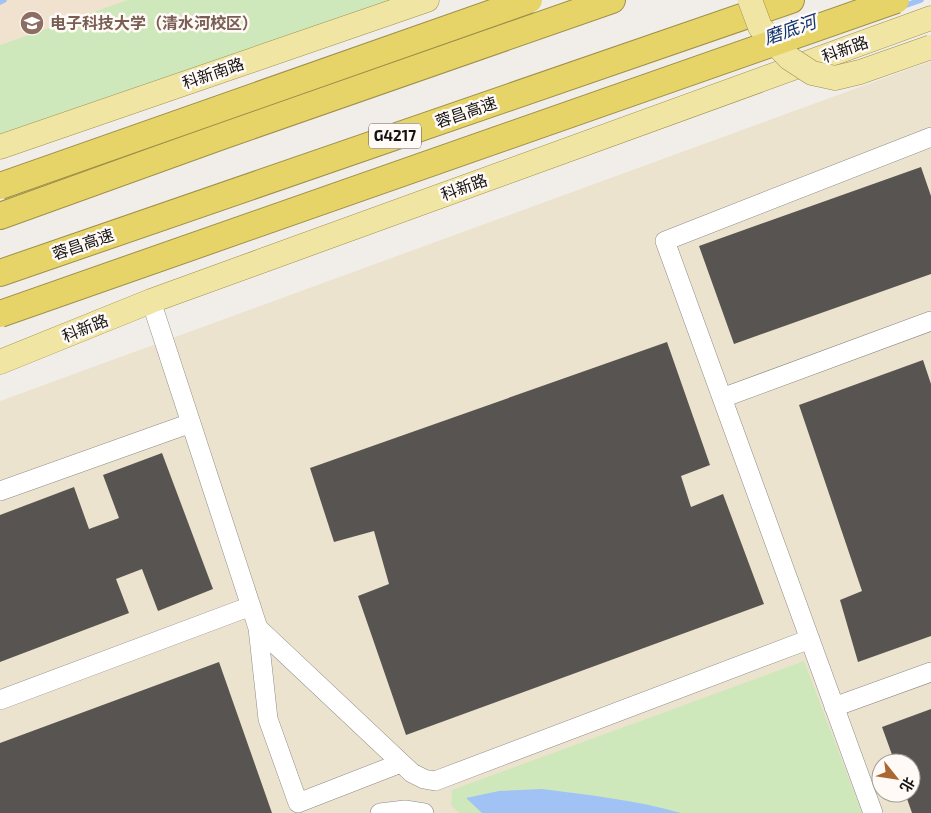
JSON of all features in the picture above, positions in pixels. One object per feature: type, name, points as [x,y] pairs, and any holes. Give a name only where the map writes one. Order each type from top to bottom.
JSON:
[{"type":"highway","points":[[222,136],[503,0]]},
{"type":"highway","points":[[0,186],[529,0]]},
{"type":"highway","points":[[0,216],[222,136],[612,0]]},
{"type":"highway","name":"蓉昌高速","points":[[0,273],[791,0]]},
{"type":"highway","points":[[0,314],[896,0]]},
{"type":"main road","name":"科新南路","points":[[0,147],[427,0]]},
{"type":"main road","points":[[750,0],[760,27],[789,58],[812,73],[835,78],[860,72],[931,47]]},
{"type":"main road","name":"科新路","points":[[0,362],[151,301],[931,18]]},
{"type":"lane","points":[[873,813],[665,240],[930,139]]},
{"type":"lane","points":[[151,301],[258,628],[268,719],[298,803],[401,763]]},
{"type":"lane","points":[[722,398],[931,321]]},
{"type":"lane","points":[[0,490],[191,423]]},
{"type":"lane","points":[[0,700],[251,606]]},
{"type":"lane","points":[[258,628],[412,773],[424,779],[435,781],[810,639]]},
{"type":"lane","points":[[834,707],[931,672]]},
{"type":"lane","points":[[380,813],[405,810],[424,813]]},
{"type":"shaded area","name":"电子科技大学（清水河校区）","points":[[0,0],[127,0],[0,45]]},
{"type":"shaded area","points":[[931,61],[931,813],[0,813],[0,401]]},
{"type":"green space","points":[[127,0],[397,0],[0,136],[0,45]]},
{"type":"green space","points":[[804,661],[862,813],[459,813],[451,805],[452,790]]},
{"type":"water","points":[[542,789],[629,801],[681,813],[482,813],[466,798],[499,791]]},
{"type":"building","points":[[921,167],[931,196],[931,274],[734,344],[699,246]]},
{"type":"building","points":[[667,342],[710,465],[681,476],[691,507],[723,494],[764,604],[406,735],[358,596],[389,584],[374,531],[334,542],[310,468]]},
{"type":"building","points":[[923,360],[931,384],[931,636],[858,662],[840,600],[862,591],[799,405]]},
{"type":"building","points":[[162,453],[213,589],[158,611],[142,569],[116,579],[129,613],[0,662],[0,515],[74,487],[89,529],[119,518],[103,475]]},
{"type":"building","points":[[219,662],[272,813],[0,813],[0,743]]},
{"type":"building","points":[[931,709],[931,813],[912,813],[908,803],[921,803],[921,753],[891,753],[882,727]]},
{"type":"waterway","name":"磨底河","points":[[0,2],[4,0]]},
{"type":"waterway","name":"磨底河","points":[[901,7],[921,0]]},
{"type":"place","name":"电子科技大学（清水河校区）","points":[[32,23]]}]
